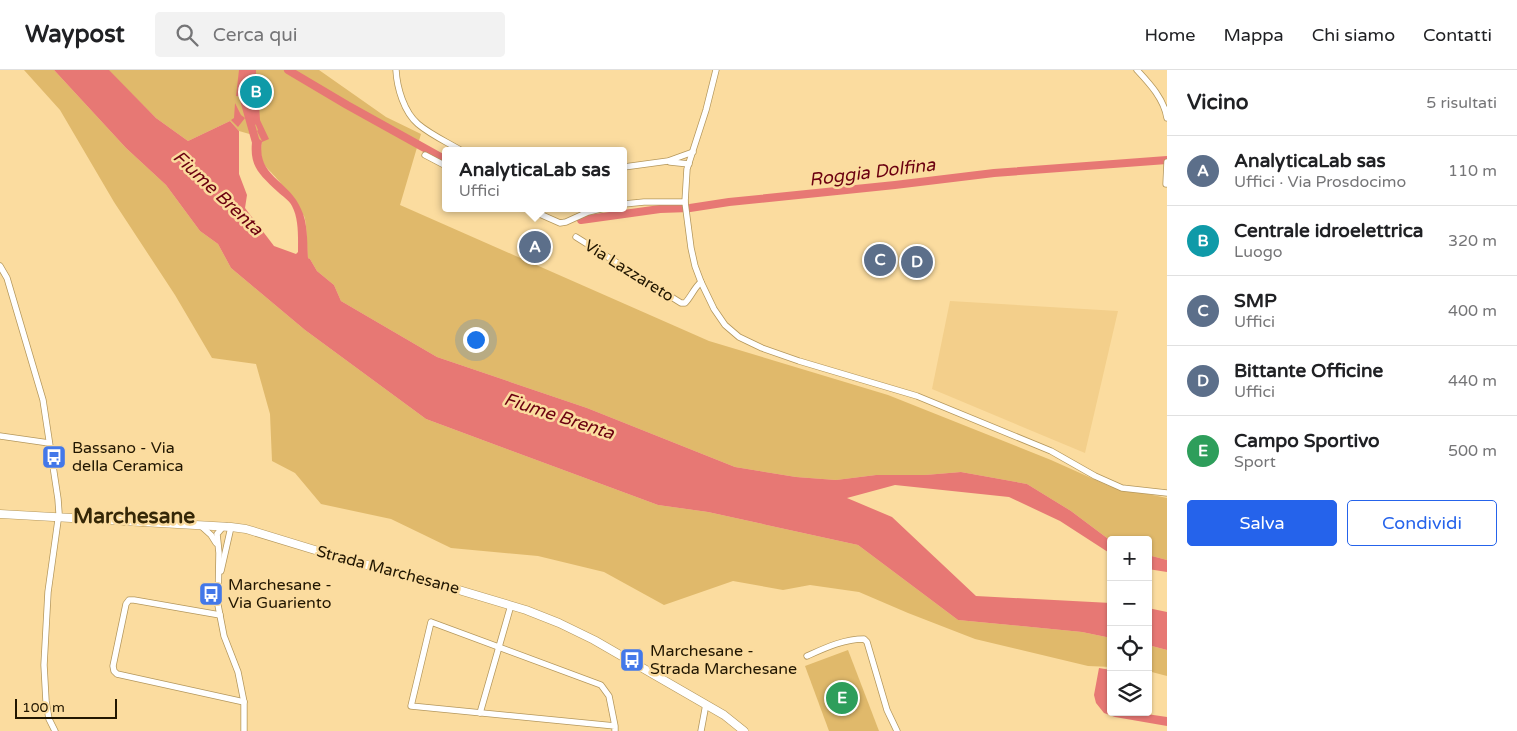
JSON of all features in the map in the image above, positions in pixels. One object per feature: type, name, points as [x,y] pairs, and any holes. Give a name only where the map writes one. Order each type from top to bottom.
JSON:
[{"type":"main road","name":"Strada Marchesane","points":[[0,514],[228,526],[246,529],[351,561],[412,576],[511,605],[559,623],[594,640],[706,704],[744,731]]},
{"type":"street","points":[[396,70],[401,97],[417,123],[456,147]]},
{"type":"street","points":[[716,70],[706,110],[688,164],[685,203],[690,248],[701,282],[714,309],[725,325],[739,337],[762,348],[917,396],[1050,451],[1095,476],[1122,488],[1167,493]]},
{"type":"street","points":[[1137,70],[1163,104],[1167,118]]},
{"type":"street","points":[[627,166],[668,161],[692,152]]},
{"type":"street","points":[[425,155],[442,164]]},
{"type":"street","points":[[668,161],[688,164]]},
{"type":"street","points":[[1166,184],[1167,165]]},
{"type":"street","points":[[627,204],[685,203]]},
{"type":"street","name":"Via Lazzareto","points":[[538,212],[560,223],[588,212]]},
{"type":"street","name":"Via Lazzareto","points":[[576,237],[681,303],[685,303],[689,299],[701,282]]},
{"type":"street","points":[[0,266],[7,278],[43,400],[58,499],[58,517],[48,592],[44,665],[46,701],[49,719],[55,731]]},
{"type":"street","points":[[0,436],[49,443]]},
{"type":"street","points":[[199,524],[212,535],[218,547]]},
{"type":"street","points":[[218,585],[228,526],[222,528],[217,534],[218,605],[224,636],[238,672],[244,702],[244,731]]},
{"type":"street","points":[[220,615],[129,600],[126,604],[113,666],[114,671],[118,674],[244,702]]},
{"type":"street","points":[[480,713],[511,605]]},
{"type":"street","points":[[430,622],[499,646],[601,686],[610,696],[615,729],[411,706],[430,622]]},
{"type":"street","points":[[807,656],[833,645],[864,639],[867,642],[887,710],[898,731]]},
{"type":"street","points":[[701,731],[706,704]]},
{"type":"shaded area","points":[[24,70],[54,70],[126,148],[166,185],[200,231],[218,244],[231,268],[305,330],[426,419],[658,505],[708,512],[858,545],[958,620],[1082,632],[1107,637],[1107,667],[1088,666],[975,639],[859,592],[810,585],[783,590],[733,581],[664,605],[604,572],[538,556],[451,548],[391,519],[321,504],[295,473],[272,461],[270,414],[256,364],[212,358],[175,295],[114,202],[60,110]]},
{"type":"shaded area","points":[[108,70],[319,70],[386,117],[421,134],[400,205],[709,341],[888,395],[1051,460],[1109,486],[1167,498],[1167,560],[1152,556],[1152,536],[1107,536],[1107,538],[1071,511],[1027,484],[961,472],[925,475],[876,475],[836,480],[796,477],[735,467],[587,408],[437,357],[341,301],[334,285],[317,271],[308,258],[304,216],[279,181],[264,164],[261,156],[262,142],[253,135],[239,131],[230,121],[188,141],[156,118]]},
{"type":"shaded area","points":[[950,301],[1118,311],[1085,453],[932,389]]},
{"type":"shaded area","points":[[1152,646],[1167,650],[1167,676],[1152,672]]},
{"type":"shaded area","points":[[848,650],[879,731],[829,731],[805,666]]},
{"type":"water","name":"Fiume Brenta","points":[[54,70],[109,70],[156,118],[188,141],[230,121],[239,131],[239,174],[247,195],[245,208],[274,246],[296,254],[298,252],[298,228],[292,206],[265,179],[253,161],[253,135],[262,141],[256,125],[248,119],[248,106],[259,105],[260,120],[269,139],[262,142],[264,163],[275,178],[296,199],[301,209],[306,226],[308,258],[317,271],[334,285],[341,301],[437,357],[587,408],[735,467],[796,477],[836,480],[876,475],[925,475],[961,472],[1027,484],[1071,511],[1107,538],[1107,551],[1060,521],[1009,497],[895,485],[847,498],[892,517],[976,596],[1107,603],[1107,637],[1082,632],[958,620],[858,545],[708,512],[658,505],[426,419],[305,330],[231,268],[218,244],[200,231],[166,185],[126,148]]},
{"type":"water","points":[[239,70],[256,70],[256,77],[251,77],[252,100],[236,96]]},
{"type":"water","points":[[235,103],[241,115],[245,118],[238,127],[231,120],[234,118]]},
{"type":"water","points":[[1152,556],[1167,560],[1167,572],[1152,570]]},
{"type":"water","points":[[1152,609],[1167,612],[1167,650],[1152,646]]},
{"type":"water","points":[[1099,668],[1107,669],[1107,714],[1096,703],[1094,695]]},
{"type":"water","points":[[1152,715],[1167,717],[1167,726],[1112,716]]},
{"type":"waterway","points":[[249,70],[244,100],[257,146]]},
{"type":"waterway","name":"Roggia Dolfina","points":[[288,70],[442,158]]},
{"type":"waterway","name":"Roggia Dolfina","points":[[581,220],[660,209],[690,208],[994,173],[1167,160]]},
{"type":"place","name":"Centrale idroelettrica","points":[[256,92]]},
{"type":"place","name":"AnalyticaLab sas","points":[[535,247]]},
{"type":"place","name":"SMP","points":[[880,260]]},
{"type":"place","name":"Bittante Officine","points":[[917,262]]},
{"type":"place","name":"Bassano - Via della Ceramica","points":[[54,457]]},
{"type":"place","name":"Marchesane - Via Guariento","points":[[211,594]]},
{"type":"place","name":"Marchesane - Strada Marchesane","points":[[632,660]]},
{"type":"place","name":"Campo Sportivo","points":[[842,698]]},
{"type":"district","name":"Marchesane","points":[[134,516]]}]
